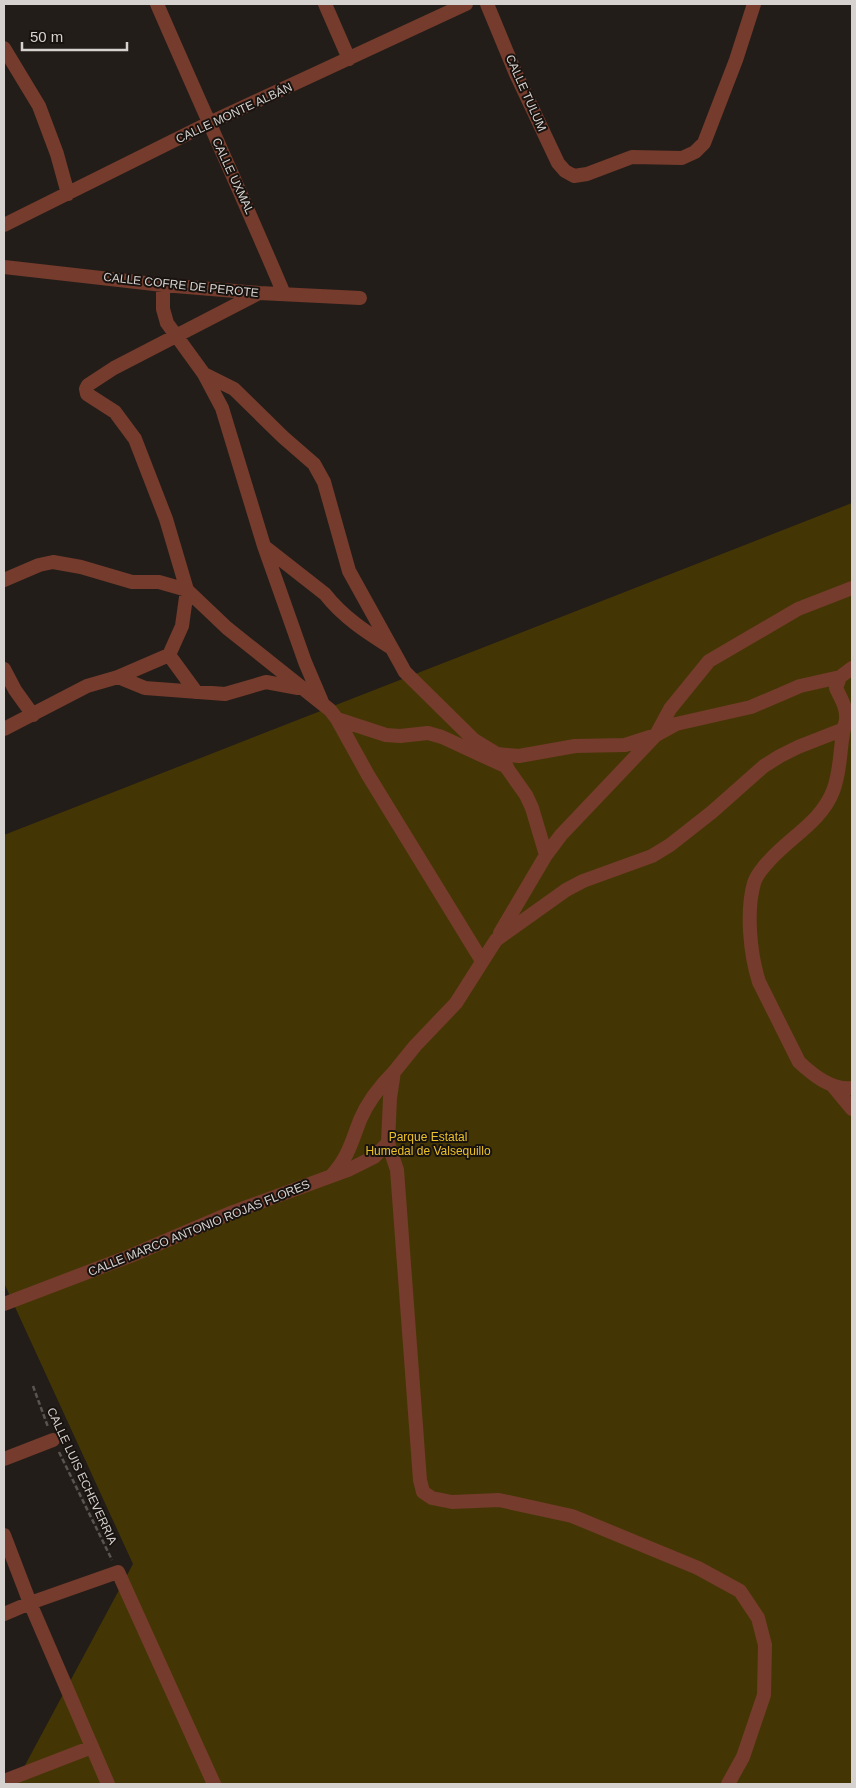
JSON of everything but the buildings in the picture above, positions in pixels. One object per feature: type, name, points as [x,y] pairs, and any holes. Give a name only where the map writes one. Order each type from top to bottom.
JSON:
[{"type":"street","name":"CALLE UXMAL","points":[[156,4],[284,294]]},
{"type":"street","points":[[325,4],[350,59]]},
{"type":"street","name":"CALLE MONTE ALBÁN","points":[[4,225],[209,123],[466,4]]},
{"type":"street","name":"CALLE TULUM","points":[[486,4],[516,74],[558,163],[574,176],[587,174],[632,157],[682,158],[695,152],[704,144],[736,60],[754,4]]},
{"type":"street","points":[[4,48],[40,106],[57,154],[68,194]]},
{"type":"street","name":"CALLE COFRE DE PEROTE","points":[[4,267],[260,293],[360,298]]},
{"type":"street","points":[[163,284],[163,309],[167,323],[204,374],[222,408],[264,546],[305,662],[323,703]]},
{"type":"street","points":[[4,729],[87,686],[118,677],[169,654],[182,626],[187,590],[166,519],[135,439],[115,412],[87,394],[86,389],[88,384],[114,368],[260,293]]},
{"type":"street","points":[[204,374],[234,390],[314,464],[324,482],[349,571],[405,672],[474,740],[497,754],[526,795],[532,808],[546,856]]},
{"type":"street","points":[[264,546],[325,594],[354,624],[393,649]]},
{"type":"street","points":[[4,580],[39,565],[53,562],[132,582],[159,582],[187,590],[227,628],[301,688],[323,703],[337,719],[368,775],[482,960]]},
{"type":"street","points":[[332,1176],[342,1164],[350,1149],[361,1118],[374,1094],[415,1046],[451,1010],[496,940],[546,856],[561,835],[656,735],[670,709],[709,661],[798,609],[852,588]]},
{"type":"street","points":[[169,654],[196,692]]},
{"type":"street","points":[[497,754],[519,756],[575,746],[625,745],[656,735],[676,724],[751,707],[800,686],[840,677],[852,668]]},
{"type":"street","points":[[4,669],[15,690],[32,715]]},
{"type":"street","points":[[118,677],[145,688],[225,694],[266,682],[301,688]]},
{"type":"street","points":[[840,677],[836,688],[846,712],[846,720],[833,791],[820,813],[768,861],[754,882],[751,911],[752,952],[759,982],[799,1062],[810,1072],[833,1086],[852,1088]]},
{"type":"street","points":[[337,719],[386,735],[400,736],[428,733],[442,737],[507,768]]},
{"type":"street","points":[[496,940],[566,890],[584,881],[634,864],[658,852],[712,812],[764,766],[780,756],[844,729]]},
{"type":"street","points":[[394,1072],[390,1098],[388,1142],[397,1170],[420,1480],[423,1492],[432,1498],[452,1502],[500,1500],[572,1516],[698,1568],[740,1591],[758,1618],[765,1645],[764,1695],[743,1758],[728,1784]]},
{"type":"street","points":[[833,1086],[852,1109]]},
{"type":"street","name":"CALLE MARCO ANTONIO ROJAS FLORES","points":[[4,1304],[130,1256],[233,1212],[348,1170],[374,1157],[388,1142]]},
{"type":"street","points":[[4,1459],[53,1440]]},
{"type":"street","points":[[4,1535],[30,1603],[108,1784]]},
{"type":"street","points":[[4,1614],[118,1572],[214,1784]]},
{"type":"street","points":[[4,1781],[92,1747]]},
{"type":"path","name":"CALLE LUIS ECHEVERRIA","points":[[33,1386],[53,1440],[118,1572]]},
{"type":"green space","name":"Parque Estatal Humedal de Valsequillo","points":[[852,503],[852,1784],[15,1784],[133,1564],[4,1283],[4,835]]}]
